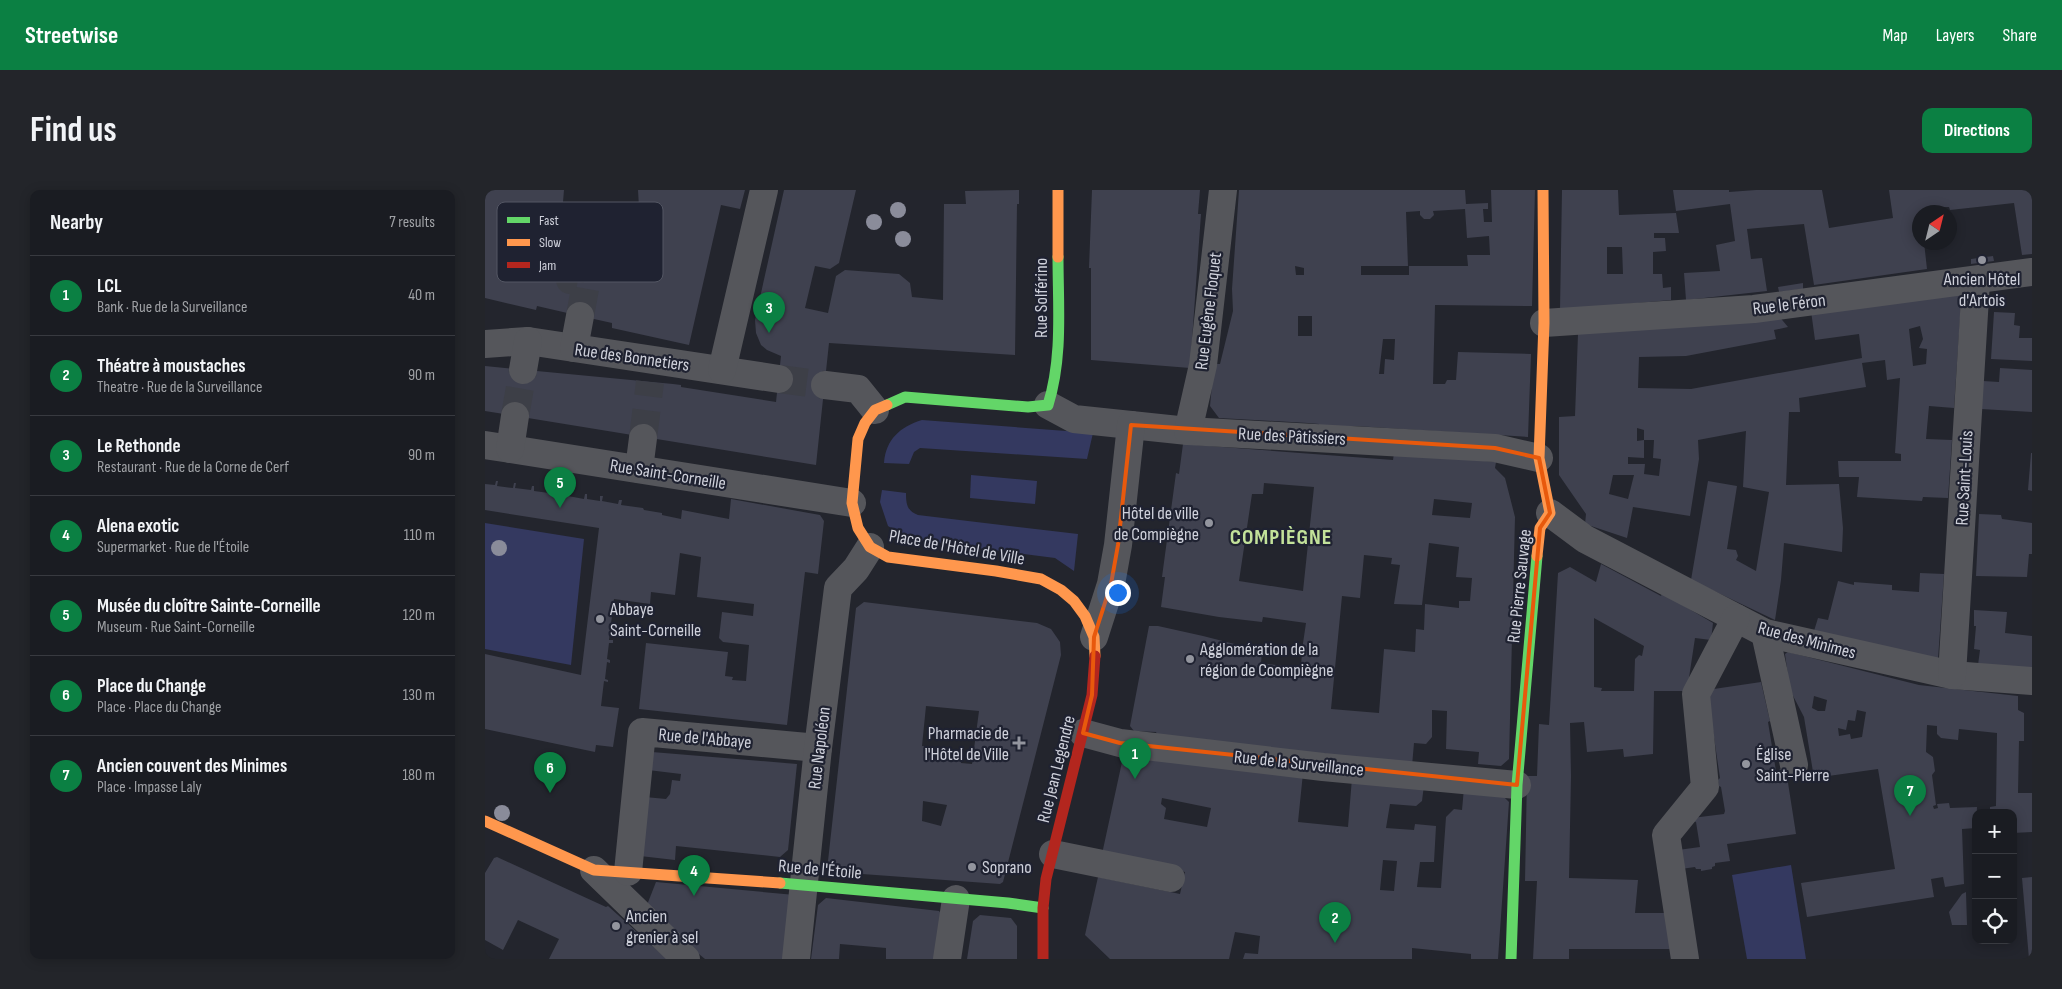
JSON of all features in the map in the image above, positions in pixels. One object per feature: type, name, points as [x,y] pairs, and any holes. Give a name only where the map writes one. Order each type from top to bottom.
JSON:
[{"type":"street","points":[[722,370],[764,190]]},
{"type":"street","name":"Rue Solférino","points":[[1048,405],[1054,386],[1058,355],[1059,190]]},
{"type":"street","name":"Rue Eugène Floquet","points":[[1188,430],[1203,365],[1223,190]]},
{"type":"street","name":"Rue Pierre Sauvage","points":[[1511,959],[1517,785],[1540,528],[1550,513],[1539,458],[1544,323],[1543,190]]},
{"type":"street","name":"Rue le Féron","points":[[1544,323],[1754,309],[1976,281],[2032,272]]},
{"type":"street","name":"Rue Saint-Louis","points":[[1952,675],[1976,281]]},
{"type":"street","points":[[573,348],[580,316]]},
{"type":"street","points":[[523,370],[529,341]]},
{"type":"street","name":"Rue des Bonnetiers","points":[[485,344],[529,341],[573,348],[652,371],[722,370],[779,379]]},
{"type":"street","points":[[825,385],[858,389],[875,410],[905,397],[1027,407],[1048,405]]},
{"type":"street","name":"Rue des Pâtissiers","points":[[1048,405],[1074,419],[1188,430],[1495,448],[1539,458]]},
{"type":"street","name":"Place de l'Hôtel de Ville","points":[[875,410],[865,423],[858,439],[851,503],[858,528],[870,547],[889,557],[1041,579],[1061,590],[1074,601],[1085,616],[1094,637]]},
{"type":"street","points":[[497,447],[515,416]]},
{"type":"street","points":[[1094,637],[1111,584],[1118,545],[1131,425]]},
{"type":"street","points":[[639,469],[643,438]]},
{"type":"street","name":"Rue Saint-Corneille","points":[[497,447],[851,503]]},
{"type":"street","name":"Rue des Minimes","points":[[1550,513],[1585,539],[1765,633],[1952,675],[2032,682]]},
{"type":"street","name":"Rue Napoléon","points":[[796,959],[818,748],[839,588],[856,569],[870,547]]},
{"type":"street","points":[[1685,959],[1666,835],[1705,787],[1697,694],[1736,618]]},
{"type":"street","points":[[1765,633],[1793,765]]},
{"type":"street","name":"Rue Jean Legendre","points":[[1043,959],[1043,908],[1046,880],[1092,694],[1095,657],[1094,637]]},
{"type":"street","name":"Rue de l'Abbaye","points":[[628,872],[641,732],[818,748]]},
{"type":"street","name":"Rue de la Surveillance","points":[[1083,733],[1120,743],[1323,767],[1517,785]]},
{"type":"street","points":[[487,826],[594,870],[686,959]]},
{"type":"street","points":[[1053,854],[1171,878]]},
{"type":"street","name":"Rue de l'Étoile","points":[[594,870],[803,885],[1008,903],[1043,908]]},
{"type":"street","points":[[947,959],[956,899]]},
{"type":"highlighted area","points":[[1131,425],[1495,448],[1539,458],[1550,513],[1540,528],[1517,785],[1120,743],[1083,733],[1092,695],[1094,637],[1111,584],[1118,545]]},
{"type":"shaded area","points":[[922,420],[1093,433],[1087,459],[920,448],[914,452],[909,464],[884,463],[888,447],[896,435],[907,426]]},
{"type":"shaded area","points":[[971,475],[1037,481],[1035,504],[970,498]]},
{"type":"shaded area","points":[[882,490],[906,493],[908,507],[918,515],[1078,534],[1074,571],[1055,558],[909,539],[888,526],[880,502]]},
{"type":"shaded area","points":[[485,523],[584,539],[571,665],[485,649]]},
{"type":"shaded area","points":[[1791,865],[1806,959],[1747,959],[1732,875]]},
{"type":"building","points":[[485,190],[564,190],[563,202],[497,202],[497,282],[663,282],[663,202],[639,202],[638,190],[745,190],[740,209],[721,205],[689,345],[612,328],[612,323],[537,306],[536,310],[485,298]]},
{"type":"building","points":[[784,190],[856,190],[839,263],[830,269],[815,266],[805,308],[828,313],[836,276],[845,270],[899,274],[910,283],[912,297],[943,300],[944,204],[966,204],[965,191],[1019,190],[1019,204],[1017,204],[1015,355],[829,343],[816,465],[485,411],[485,366],[673,384],[681,385],[681,387],[776,402],[781,356],[761,345],[756,333],[755,320]]},
{"type":"building","points":[[1092,190],[1200,190],[1198,214],[1201,214],[1190,368],[1091,360],[1091,268],[1089,268]]},
{"type":"building","points":[[1239,190],[1465,190],[1466,204],[1488,203],[1488,209],[1483,209],[1484,222],[1492,222],[1491,190],[1535,190],[1532,306],[1435,305],[1433,384],[1445,384],[1447,380],[1456,380],[1458,352],[1531,354],[1528,437],[1355,426],[1319,426],[1319,424],[1308,423],[1219,418],[1210,406],[1214,364],[1220,364],[1233,311],[1232,289]],"holes":[[[1465,209],[1467,238],[1489,236],[1490,255],[1467,255],[1468,266],[1409,266],[1409,275],[1361,275],[1361,266],[1408,266],[1406,212],[1420,211],[1420,215],[1424,219],[1430,219],[1434,215],[1433,211]],[[1295,266],[1304,268],[1304,275],[1296,275]],[[1298,316],[1312,316],[1312,336],[1298,336]],[[1383,339],[1395,339],[1394,360],[1385,359],[1384,374],[1379,374]]]},
{"type":"building","points":[[1562,190],[1618,190],[1619,215],[1676,213],[1679,233],[1654,233],[1654,238],[1665,238],[1666,251],[1653,252],[1653,274],[1662,274],[1663,288],[1671,287],[1671,300],[1560,310]],"holes":[[[1607,247],[1622,247],[1623,274],[1607,274]]]},
{"type":"building","points":[[1673,190],[1729,190],[1729,192],[1822,190],[1829,228],[1893,218],[1889,190],[2032,190],[2032,254],[2022,255],[2014,203],[1957,209],[1957,205],[1912,205],[1912,250],[1925,250],[1927,269],[1814,285],[1804,224],[1747,229],[1751,259],[1762,258],[1767,291],[1686,300],[1684,273],[1720,271],[1716,245],[1735,241],[1730,204],[1676,211]]},
{"type":"building","name":"Ancien Hôtel d'Artois","points":[[1993,256],[1994,261],[1971,264],[1971,259]]},
{"type":"building","points":[[1803,283],[1803,289],[1779,292],[1778,287]]},
{"type":"building","points":[[1962,289],[1954,408],[1929,406],[1926,439],[1952,440],[1948,498],[1923,497],[1922,501],[1857,497],[1859,477],[1839,477],[1838,461],[1901,461],[1901,454],[1895,453],[1900,378],[1887,380],[1885,360],[1862,363],[1866,387],[1799,398],[1800,412],[1789,412],[1786,485],[1839,484],[1843,528],[1842,552],[1784,543],[1775,620],[1691,580],[1708,481],[1737,486],[1727,549],[1736,550],[1738,556],[1736,560],[1756,571],[1769,492],[1743,487],[1746,431],[1698,440],[1699,459],[1690,516],[1633,507],[1627,538],[1585,524],[1586,514],[1559,475],[1559,417],[1575,416],[1578,334],[1778,315],[1788,327],[1774,330],[1776,339],[1686,356],[1639,357],[1638,388],[1691,389],[1862,358],[1859,334],[1815,340],[1811,311]],"holes":[[[1920,326],[1923,339],[1919,348],[1927,349],[1926,364],[1913,366],[1909,329]],[[1637,428],[1644,430],[1644,440],[1637,441]],[[1644,440],[1654,440],[1653,458],[1661,459],[1659,476],[1644,474],[1645,464],[1628,464],[1628,457],[1644,458]],[[1613,475],[1634,475],[1628,499],[1609,494]]]},
{"type":"building","points":[[1994,312],[2015,313],[2014,325],[2020,326],[2019,338],[2032,338],[2032,361],[1991,359]]},
{"type":"building","points":[[2000,368],[2032,370],[2032,412],[1981,409],[1983,381],[1999,382]]},
{"type":"building","points":[[1183,444],[1393,460],[1394,453],[1496,462],[1495,468],[1505,478],[1515,517],[1509,759],[1501,766],[1478,764],[1479,752],[1446,749],[1447,711],[1432,710],[1432,737],[1426,744],[1414,743],[1412,766],[1159,739],[1156,732],[1134,731],[1130,726],[1149,626],[1158,626],[1262,651],[1261,663],[1301,668],[1306,623],[1263,617],[1262,622],[1161,607],[1165,577],[1162,577],[1176,473],[1179,474]],"holes":[[[1264,483],[1314,487],[1303,591],[1239,581],[1252,494],[1263,494]],[[1434,499],[1472,503],[1470,518],[1432,515]],[[1429,543],[1459,547],[1456,577],[1472,578],[1470,601],[1459,601],[1459,608],[1425,604],[1424,630],[1416,629],[1415,652],[1384,649],[1379,713],[1331,709],[1342,596],[1360,598],[1364,555],[1392,558],[1391,564],[1400,565],[1394,604],[1422,605]]]},
{"type":"building","points":[[2032,453],[2032,491],[2028,490]]},
{"type":"building","points":[[496,481],[498,481],[497,486],[513,488],[514,483],[516,483],[515,488],[531,490],[532,486],[534,486],[534,491],[549,493],[550,488],[552,489],[552,494],[566,496],[567,491],[569,492],[568,496],[584,499],[585,494],[587,494],[587,499],[600,501],[600,496],[603,496],[602,501],[618,504],[619,500],[622,500],[621,505],[643,508],[644,510],[681,519],[682,510],[729,519],[731,499],[820,515],[824,521],[818,574],[805,572],[787,725],[639,709],[646,643],[728,652],[725,676],[733,677],[732,680],[746,681],[749,645],[723,642],[719,638],[722,612],[753,616],[754,604],[697,597],[701,557],[680,553],[675,595],[651,592],[650,604],[614,599],[609,640],[613,640],[613,643],[609,643],[607,659],[610,660],[610,663],[607,662],[605,679],[608,682],[604,681],[601,706],[619,708],[613,747],[596,745],[595,752],[485,729],[485,654],[581,675],[599,528],[485,510],[485,484],[495,485]]},
{"type":"building","points":[[1979,514],[2001,515],[2002,519],[2032,523],[2032,554],[2029,554],[2027,577],[1976,576]]},
{"type":"building","points":[[1601,564],[1661,596],[1662,593],[1713,623],[1711,640],[1695,638],[1687,691],[1654,691],[1653,754],[1624,757],[1623,749],[1587,752],[1584,722],[1570,723],[1569,878],[1638,880],[1635,913],[1667,913],[1673,949],[1569,949],[1569,959],[1533,959],[1537,881],[1525,881],[1527,776],[1537,776],[1539,724],[1549,725],[1558,573],[1570,567],[1596,582]],"holes":[[[1594,618],[1644,646],[1642,656],[1639,655],[1635,659],[1634,691],[1601,691],[1602,688],[1594,687]]]},
{"type":"building","points":[[1920,573],[1944,574],[1938,659],[1814,631],[1818,618],[1828,620],[1838,581],[1854,585],[1854,582],[1892,585],[1892,590],[1919,592]]},
{"type":"building","points":[[864,602],[1037,623],[1051,629],[1060,642],[1061,655],[1003,882],[1000,884],[862,874],[862,872],[835,870],[828,861],[856,608]],"holes":[[[926,706],[979,711],[972,764],[961,763],[962,751],[922,746]],[[923,801],[947,805],[941,826],[922,821]]]},
{"type":"building","points":[[1974,610],[2007,612],[2005,633],[2032,636],[2032,670],[1978,665],[1980,650],[1974,649],[1976,626],[1974,626]]},
{"type":"building","points":[[1788,652],[1919,685],[2018,696],[2018,710],[2024,713],[2024,741],[2019,741],[2018,793],[2032,793],[2032,832],[2017,833],[2017,809],[1990,809],[1990,807],[1996,806],[1997,733],[1959,729],[1958,740],[1941,738],[1937,734],[1937,726],[1927,725],[1926,752],[1933,757],[1935,771],[1932,775],[1936,805],[1933,806],[1934,809],[1938,808],[1937,804],[1949,803],[1950,808],[1977,807],[1977,809],[1972,809],[1972,828],[1962,829],[1964,884],[1945,887],[1943,877],[1931,879],[1934,897],[1807,917],[1801,883],[1895,869],[1878,769],[1814,778],[1804,717],[1790,690],[1785,654]],"holes":[[[1814,696],[1827,700],[1825,711],[1818,711],[1812,708]],[[1857,710],[1866,712],[1862,737],[1851,739],[1850,734],[1839,736],[1838,728],[1846,730],[1848,720],[1855,721]]]},
{"type":"building","name":"Église Saint-Pierre","points":[[1761,682],[1770,721],[1768,722],[1776,771],[1786,770],[1796,834],[1727,844],[1730,861],[1715,863],[1712,869],[1701,871],[1701,869],[1696,869],[1695,867],[1681,869],[1678,850],[1700,847],[1696,822],[1692,818],[1724,814],[1725,811],[1718,780],[1720,778],[1707,690]]},
{"type":"building","points":[[652,752],[797,764],[788,850],[780,857],[676,846],[675,860],[640,856],[645,797],[666,799],[670,794],[672,780],[680,781],[681,774],[648,770]]},
{"type":"building","points":[[1130,755],[1303,773],[1298,822],[1348,827],[1352,778],[1424,785],[1422,801],[1416,806],[1390,804],[1386,828],[1414,830],[1415,824],[1436,826],[1434,862],[1420,862],[1417,887],[1441,888],[1446,817],[1454,809],[1462,810],[1464,788],[1499,792],[1509,802],[1498,959],[1471,959],[1471,954],[1412,948],[1412,959],[1243,959],[1245,953],[1258,954],[1260,936],[1235,932],[1229,959],[1110,959],[1085,935],[1098,877],[1180,894],[1185,872],[1102,854],[1122,762]],"holes":[[[1162,798],[1211,808],[1207,827],[1164,819],[1166,808],[1161,804]],[[1383,860],[1397,861],[1394,891],[1380,890]]]},
{"type":"building","points":[[497,857],[606,907],[608,906],[667,959],[549,959],[559,939],[518,920],[503,950],[485,940],[485,873],[494,858]]},
{"type":"building","points":[[2032,877],[2032,959],[2029,959],[2022,878]]},
{"type":"building","points":[[656,882],[795,895],[789,959],[705,959],[645,910]]},
{"type":"building","points":[[1966,892],[1967,925],[1952,925],[1949,912],[1962,894]]},
{"type":"building","points":[[826,898],[939,911],[945,920],[942,959],[886,959],[886,948],[840,944],[839,959],[811,959],[818,905]]},
{"type":"building","points":[[980,915],[1011,918],[1017,926],[1017,959],[967,959],[973,921]]},
{"type":"tunnel","points":[[580,316],[586,283],[581,282]]},
{"type":"tunnel","points":[[515,416],[523,370]]},
{"type":"tunnel","points":[[779,379],[825,385]]},
{"type":"tunnel","points":[[643,438],[650,382]]},
{"type":"traffic: fast","points":[[887,405],[905,397],[1028,407],[1048,405],[1053,387],[1058,350],[1058,257]]},
{"type":"traffic: fast","points":[[1511,959],[1517,785],[1537,556]]},
{"type":"traffic: fast","points":[[780,883],[1008,903],[1043,908]]},
{"type":"traffic: slow","points":[[1058,190],[1058,257]]},
{"type":"traffic: slow","points":[[1537,556],[1540,528],[1550,513],[1539,458],[1544,323],[1543,190]]},
{"type":"traffic: slow","points":[[887,405],[875,410],[865,423],[858,439],[852,503],[858,528],[870,547],[888,557],[996,571],[1041,579],[1061,590],[1074,601],[1085,616],[1094,637],[1095,656]]},
{"type":"traffic: slow","points":[[485,821],[594,870],[780,883]]},
{"type":"traffic: jam","points":[[1043,959],[1043,908],[1046,879],[1092,695],[1095,656]]},
{"type":"place","name":"Ancien Hôtel d'Artois","points":[[1982,260]]},
{"type":"place","name":"Le Rethonde","points":[[769,333]]},
{"type":"place","name":"Musée du cloître Sainte-Corneille","points":[[560,508]]},
{"type":"place","name":"Hôtel de ville de Compiègne","points":[[1209,523]]},
{"type":"place","name":"Abbaye Saint-Corneille","points":[[600,619]]},
{"type":"place","name":"Agglomération de la région de Coompiègne","points":[[1190,659]]},
{"type":"place","name":"Pharmacie de l'Hôtel de Ville","points":[[1019,743]]},
{"type":"place","name":"Église Saint-Pierre","points":[[1746,764]]},
{"type":"place","name":"LCL","points":[[1135,779]]},
{"type":"place","name":"Place du Change","points":[[550,793]]},
{"type":"place","name":"Ancien couvent des Minimes","points":[[1910,816]]},
{"type":"place","name":"Soprano","points":[[972,867]]},
{"type":"place","name":"Alena exotic","points":[[694,896]]},
{"type":"place","name":"Ancien grenier à sel","points":[[616,926]]},
{"type":"place","name":"Théatre à moustaches","points":[[1335,943]]},
{"type":"district","name":"COMPIÈGNE","points":[[1281,536]]}]
